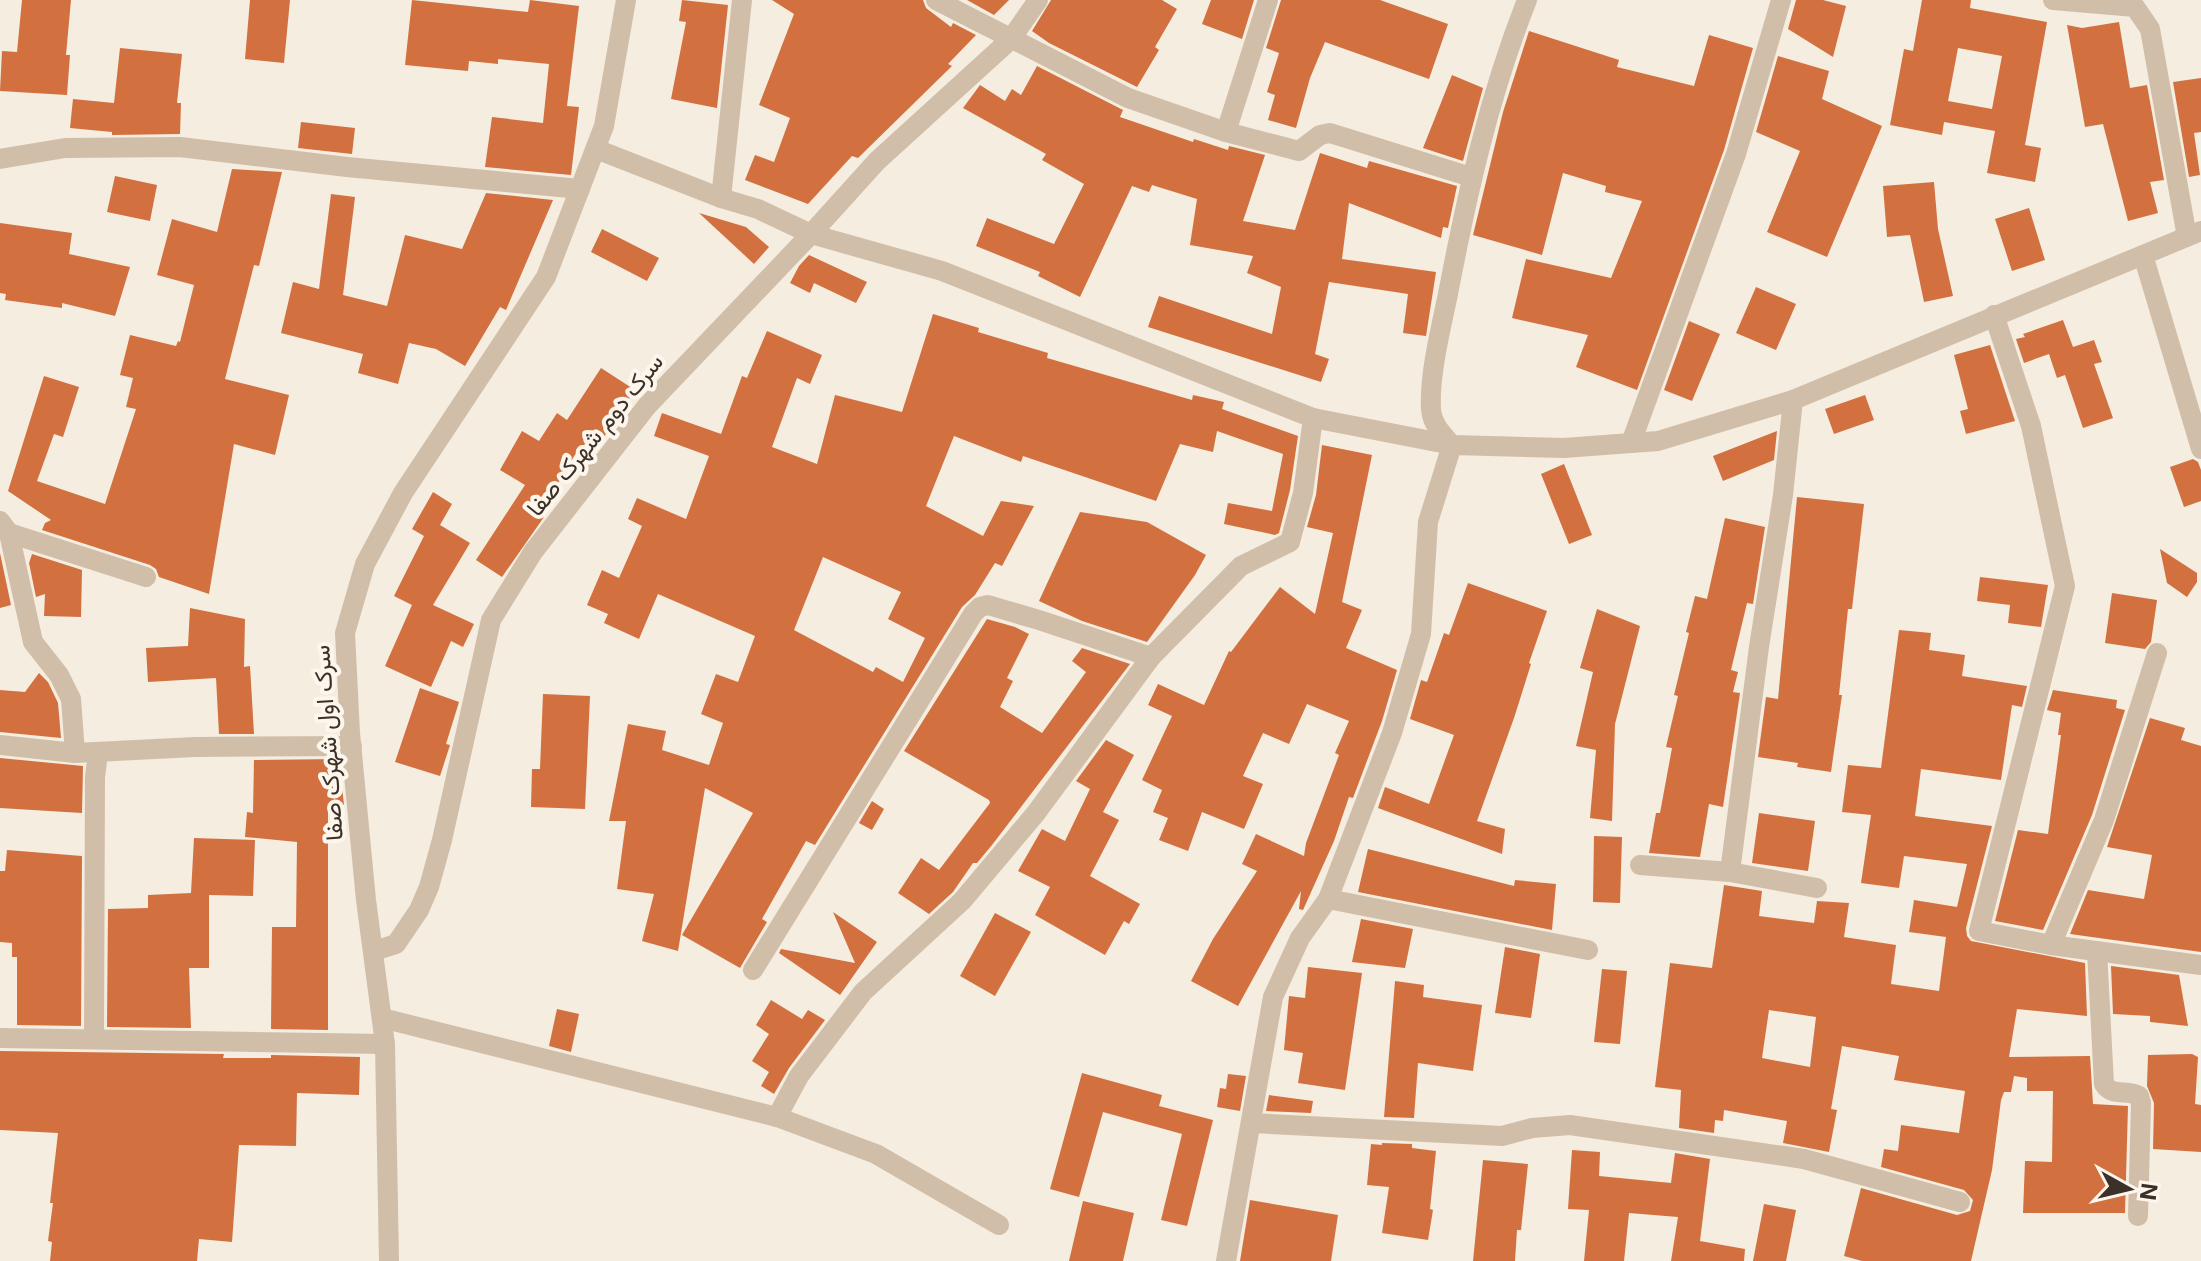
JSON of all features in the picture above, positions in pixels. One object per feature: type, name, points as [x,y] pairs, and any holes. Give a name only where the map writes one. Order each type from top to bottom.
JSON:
[{"type":"street","name":"سرک اول شهرک صفا","points":[[389,1261],[385,1044],[366,900],[345,633],[365,564],[403,493],[546,277],[604,126],[626,0]]},
{"type":"street","points":[[721,198],[742,0]]},
{"type":"street","points":[[936,0],[1128,98],[1226,132],[1299,151],[1320,135],[1330,133],[1471,177]]},
{"type":"street","name":"سرک دوم شهرک صفا","points":[[374,951],[396,944],[419,910],[429,887],[491,620],[533,552],[647,406],[877,161],[1011,39],[1038,0]]},
{"type":"street","points":[[1226,132],[1268,0]]},
{"type":"street","points":[[1452,445],[1435,425],[1431,409],[1437,349],[1471,177],[1512,37],[1527,0]]},
{"type":"street","points":[[1631,443],[1736,154],[1781,0]]},
{"type":"street","points":[[596,149],[721,198],[758,209],[811,234],[942,271],[1313,418],[1452,445],[1564,448],[1658,441],[1793,400],[2194,234],[2150,29],[2135,7],[2053,0]]},
{"type":"street","points":[[0,159],[65,148],[180,147],[347,167],[580,189]]},
{"type":"street","points":[[2143,255],[2201,449]]},
{"type":"street","points":[[1994,315],[2031,426],[2065,586],[1979,931],[2051,945],[2201,965]]},
{"type":"street","points":[[1730,872],[1759,647],[1783,495],[1793,400]]},
{"type":"street","points":[[777,1117],[799,1076],[863,992],[962,901],[1036,813],[1151,657],[1241,566],[1290,542],[1303,493],[1313,418]]},
{"type":"street","points":[[1226,1261],[1273,997],[1300,938],[1328,899],[1392,733],[1421,634],[1428,522],[1452,445]]},
{"type":"street","points":[[4,527],[146,577]]},
{"type":"street","points":[[4,527],[33,642],[59,675],[71,699],[75,753]]},
{"type":"street","points":[[753,970],[980,607],[988,605],[1151,657]]},
{"type":"street","points":[[2051,945],[2104,820],[2157,653]]},
{"type":"street","points":[[0,745],[75,753],[195,747],[352,746]]},
{"type":"street","points":[[94,1039],[95,777],[98,753]]},
{"type":"street","points":[[1640,865],[1730,872],[1817,888]]},
{"type":"street","points":[[1328,899],[1588,950]]},
{"type":"street","points":[[2097,951],[2104,1084],[2114,1092],[2135,1093],[2141,1103],[2138,1216]]},
{"type":"street","points":[[382,1018],[777,1117],[876,1154],[999,1225]]},
{"type":"street","points":[[0,1038],[385,1044]]},
{"type":"street","points":[[1252,1123],[1502,1136],[1532,1128],[1570,1125],[1804,1159],[1960,1202]]},
{"type":"building","points":[[22,0],[71,0],[66,55],[70,55],[67,95],[0,91],[2,51],[17,52]]},
{"type":"building","points":[[250,0],[290,0],[284,63],[245,59]]},
{"type":"building","points":[[412,0],[528,12],[530,0],[579,6],[567,106],[579,107],[571,175],[485,167],[492,117],[543,123],[549,64],[498,59],[498,64],[469,61],[468,71],[405,65]]},
{"type":"building","points":[[682,0],[728,5],[717,108],[671,99],[686,22],[679,21]]},
{"type":"building","points":[[772,0],[923,0],[926,8],[951,27],[953,23],[976,35],[948,64],[952,66],[858,158],[852,156],[808,204],[745,180],[755,155],[774,162],[790,118],[759,105],[794,14]]},
{"type":"building","points":[[967,0],[1009,0],[994,15]]},
{"type":"building","points":[[1051,0],[1162,0],[1177,9],[1155,47],[1159,50],[1137,87],[1049,43],[1032,31]]},
{"type":"building","points":[[1211,0],[1254,0],[1242,39],[1202,24]]},
{"type":"building","points":[[1281,0],[1380,0],[1448,24],[1429,79],[1325,42],[1310,78],[1296,128],[1268,120],[1275,95],[1267,92],[1279,53],[1266,48]]},
{"type":"building","points":[[1796,0],[1823,0],[1846,6],[1833,57],[1788,29]]},
{"type":"building","points":[[1922,0],[1971,0],[1970,8],[2047,22],[2025,145],[2041,148],[2035,182],[1987,173],[1995,131],[1944,122],[1942,135],[1890,125],[1904,49],[1913,51]],"holes":[[[1958,48],[2002,56],[1992,109],[1948,101]]]},
{"type":"building","points":[[2119,22],[2130,88],[2147,85],[2164,180],[2150,182],[2158,213],[2128,221],[2103,124],[2085,127],[2067,25],[2082,28]]},
{"type":"building","points":[[1529,31],[1619,60],[1617,67],[1694,86],[1709,35],[1753,48],[1724,150],[1637,390],[1576,367],[1588,335],[1512,318],[1526,259],[1611,278],[1642,201],[1605,192],[1606,186],[1563,173],[1542,255],[1473,235],[1503,112]]},
{"type":"building","points":[[120,48],[182,54],[177,103],[181,103],[180,134],[112,135],[112,132],[70,128],[73,99],[114,103]]},
{"type":"building","points":[[1778,56],[1829,71],[1822,99],[1882,126],[1827,257],[1767,232],[1800,151],[1756,132]]},
{"type":"building","points":[[1037,66],[1123,110],[1120,117],[1193,142],[1194,139],[1228,150],[1229,146],[1265,155],[1243,221],[1295,230],[1320,153],[1367,168],[1369,161],[1457,186],[1448,228],[1443,227],[1441,238],[1349,203],[1342,259],[1436,272],[1426,336],[1403,333],[1408,294],[1329,282],[1315,354],[1329,359],[1321,382],[1148,327],[1159,296],[1272,334],[1281,287],[1247,273],[1253,256],[1190,245],[1197,199],[1152,185],[1149,192],[1132,186],[1080,297],[1038,276],[1040,272],[976,246],[987,218],[1054,244],[1084,184],[1042,160],[1046,154],[963,108],[980,85],[1005,101],[1012,89],[1021,95]]},
{"type":"building","points":[[1452,75],[1483,88],[1463,161],[1423,148]]},
{"type":"building","points":[[2201,78],[2201,132],[2194,133],[2200,175],[2189,177],[2173,82]]},
{"type":"building","points":[[301,122],[355,128],[352,154],[298,148]]},
{"type":"building","points":[[232,169],[282,172],[259,266],[254,265],[225,379],[289,395],[275,455],[234,444],[209,594],[159,577],[150,565],[42,530],[45,523],[51,520],[8,491],[44,376],[79,387],[63,437],[54,434],[37,481],[105,504],[136,409],[126,407],[133,378],[120,375],[130,335],[176,346],[180,342],[194,285],[157,275],[172,219],[217,232]]},
{"type":"building","points":[[115,176],[157,185],[150,221],[107,212]]},
{"type":"building","points":[[1934,182],[1938,229],[1953,296],[1924,302],[1910,235],[1887,237],[1883,186]]},
{"type":"building","points":[[486,193],[553,200],[506,310],[500,307],[465,366],[436,349],[409,343],[398,384],[358,373],[363,354],[281,333],[293,282],[319,289],[331,194],[355,197],[343,295],[387,306],[405,235],[462,249]]},
{"type":"building","points":[[2029,208],[2045,260],[2012,271],[1995,219]]},
{"type":"building","points":[[699,213],[746,227],[769,247],[754,264]]},
{"type":"building","points":[[0,223],[72,233],[69,254],[130,267],[115,316],[62,303],[62,308],[5,300],[6,294],[0,293]]},
{"type":"building","points":[[602,229],[659,258],[647,281],[591,252]]},
{"type":"building","points":[[809,255],[867,282],[856,303],[814,283],[810,293],[790,283]]},
{"type":"building","points":[[1756,287],[1796,304],[1776,350],[1736,333]]},
{"type":"building","points":[[933,314],[979,328],[978,332],[1048,353],[1047,358],[1192,400],[1193,395],[1224,402],[1222,409],[1298,436],[1290,490],[1279,533],[1275,535],[1224,524],[1228,503],[1272,511],[1283,454],[1217,431],[1213,452],[1180,444],[1156,501],[1023,456],[1021,462],[954,436],[926,506],[983,536],[1001,501],[1034,506],[1002,566],[995,563],[975,595],[962,607],[815,845],[806,841],[762,919],[767,922],[740,968],[682,935],[753,813],[705,788],[678,951],[642,941],[654,894],[617,889],[626,821],[609,821],[628,724],[666,731],[662,750],[709,765],[723,723],[701,714],[716,674],[738,682],[755,636],[658,594],[639,639],[604,623],[608,614],[587,605],[602,570],[619,578],[642,526],[628,519],[637,498],[686,519],[709,456],[654,436],[662,413],[721,434],[742,376],[747,378],[767,331],[822,355],[810,384],[797,378],[772,447],[817,464],[835,395],[902,412]],"holes":[[[823,557],[901,592],[888,619],[925,638],[903,682],[876,667],[873,672],[794,630]]]},
{"type":"building","points":[[2063,320],[2073,347],[2094,340],[2102,362],[2094,364],[2113,418],[2083,428],[2065,375],[2057,378],[2049,354],[2024,363],[2016,339]]},
{"type":"building","points":[[1689,321],[1720,334],[1692,401],[1664,390]]},
{"type":"building","points":[[1990,345],[2015,421],[1966,434],[1960,411],[1968,409],[1954,355]]},
{"type":"building","points":[[601,368],[635,390],[588,461],[576,453],[540,514],[544,517],[502,577],[476,560],[525,485],[500,470],[522,431],[539,441],[557,413],[567,420]]},
{"type":"building","points":[[1865,395],[1874,420],[1834,434],[1825,409]]},
{"type":"building","points":[[1777,431],[1774,460],[1723,481],[1713,456]]},
{"type":"building","points":[[1322,445],[1372,455],[1342,602],[1362,610],[1346,648],[1397,670],[1353,798],[1349,797],[1334,841],[1303,910],[1299,909],[1301,891],[1238,1006],[1191,981],[1213,939],[1257,871],[1242,864],[1256,834],[1304,856],[1339,755],[1335,753],[1349,721],[1307,704],[1289,744],[1263,733],[1243,776],[1263,784],[1244,829],[1202,812],[1188,851],[1159,840],[1168,818],[1153,812],[1162,790],[1142,780],[1172,716],[1148,705],[1158,684],[1204,705],[1229,651],[1280,587],[1315,614],[1333,533],[1307,527],[1316,495]]},
{"type":"building","points":[[2193,459],[2201,470],[2201,501],[2184,507],[2170,467]]},
{"type":"building","points":[[1564,464],[1592,535],[1569,544],[1541,474]]},
{"type":"building","points":[[433,492],[452,504],[440,525],[470,543],[433,605],[474,624],[463,647],[451,641],[431,687],[385,666],[412,605],[394,596],[424,536],[412,529]]},
{"type":"building","points":[[1797,497],[1864,504],[1852,609],[1848,609],[1839,695],[1842,695],[1831,772],[1758,757],[1766,697],[1778,699]]},
{"type":"building","points":[[1080,512],[1147,522],[1206,555],[1147,642],[1082,621],[1039,601]]},
{"type":"building","points":[[1725,518],[1765,527],[1753,604],[1747,603],[1731,670],[1738,672],[1733,692],[1740,693],[1723,807],[1709,804],[1700,857],[1649,853],[1672,748],[1666,747],[1678,696],[1674,695],[1689,633],[1686,632],[1695,596],[1707,599]]},
{"type":"building","points":[[2160,549],[2197,573],[2197,582],[2187,597],[2167,583]]},
{"type":"building","points":[[0,553],[11,605],[0,608]]},
{"type":"building","points":[[32,554],[82,570],[81,617],[44,616],[45,594],[36,597],[29,563]]},
{"type":"building","points":[[1980,577],[2048,585],[2041,627],[2008,623],[2010,605],[1977,601]]},
{"type":"building","points":[[1468,583],[1547,611],[1514,718],[1477,821],[1505,829],[1502,854],[1378,808],[1385,787],[1429,804],[1454,735],[1410,719],[1421,680],[1427,682],[1444,633],[1449,635]]},
{"type":"building","points":[[2112,593],[2157,600],[2151,642],[2145,649],[2105,643]]},
{"type":"building","points":[[190,608],[245,619],[244,667],[250,666],[254,734],[219,734],[216,678],[148,682],[146,648],[188,646]]},
{"type":"building","points":[[1597,609],[1640,626],[1615,724],[1612,821],[1590,818],[1596,750],[1576,746],[1593,672],[1580,668]]},
{"type":"building","points":[[987,619],[1029,634],[1007,678],[1013,681],[1000,707],[1042,733],[1086,672],[1072,661],[1082,648],[1130,664],[992,845],[977,863],[973,863],[953,892],[929,914],[898,893],[921,858],[939,870],[990,803],[904,751]]},
{"type":"building","points":[[1899,630],[1931,633],[1929,650],[1965,655],[1962,676],[2027,686],[2022,707],[2012,705],[2001,780],[1921,769],[1915,816],[1992,826],[1966,928],[1971,941],[2085,963],[2087,1016],[2017,1009],[2009,1057],[2090,1056],[2093,1104],[2128,1106],[2125,1213],[2023,1213],[2025,1161],[2052,1162],[2053,1091],[2027,1091],[2027,1078],[2014,1076],[2011,1092],[2004,1092],[2001,1100],[1992,1170],[1971,1261],[1862,1261],[1844,1256],[1861,1188],[1957,1215],[1970,1211],[1973,1200],[1964,1190],[1881,1167],[1884,1149],[1898,1151],[1901,1125],[1959,1133],[1965,1091],[1894,1080],[1899,1056],[1842,1046],[1831,1109],[1837,1110],[1829,1152],[1783,1143],[1787,1121],[1724,1110],[1723,1121],[1715,1120],[1714,1133],[1679,1128],[1681,1090],[1655,1087],[1670,963],[1712,968],[1724,885],[1762,891],[1759,916],[1814,923],[1817,901],[1849,903],[1844,937],[1896,945],[1891,984],[1939,991],[1946,937],[1909,932],[1914,900],[1957,907],[1967,864],[1904,856],[1899,888],[1861,883],[1871,815],[1842,812],[1848,765],[1881,768]],"holes":[[[1769,1010],[1816,1017],[1810,1067],[1762,1058]]]},
{"type":"building","points":[[39,673],[48,682],[58,703],[61,738],[0,732],[0,690],[25,692]]},
{"type":"building","points":[[420,688],[459,702],[440,776],[395,762]]},
{"type":"building","points":[[2053,690],[2117,700],[2116,708],[2125,710],[2092,815],[2043,930],[1995,921],[2018,830],[2048,834],[2061,735],[2058,735],[2061,713],[2047,710]]},
{"type":"building","points":[[543,694],[590,696],[585,809],[531,807],[532,769],[540,769]]},
{"type":"building","points":[[2150,718],[2185,728],[2181,740],[2201,746],[2201,952],[2070,934],[2088,890],[2144,899],[2152,855],[2107,847]]},
{"type":"building","points":[[1106,740],[1134,755],[1103,812],[1119,820],[1090,876],[1140,904],[1129,924],[1124,921],[1105,955],[1035,915],[1050,887],[1018,871],[1042,829],[1065,841],[1090,789],[1076,781]]},
{"type":"building","points":[[0,758],[83,766],[82,813],[0,808]]},
{"type":"building","points":[[339,759],[344,805],[328,805],[328,1030],[271,1029],[272,927],[296,927],[297,842],[245,837],[247,812],[253,813],[254,760]]},
{"type":"building","points":[[872,801],[884,809],[872,830],[859,823]]},
{"type":"building","points":[[1759,813],[1815,821],[1808,871],[1752,863]]},
{"type":"building","points":[[1594,836],[1622,837],[1620,903],[1593,902]]},
{"type":"building","points":[[194,838],[255,840],[253,896],[209,895],[209,968],[189,968],[191,1028],[107,1027],[108,909],[148,908],[148,895],[191,893]]},
{"type":"building","points":[[1368,849],[1514,886],[1515,880],[1556,884],[1552,930],[1358,892]]},
{"type":"building","points":[[7,850],[82,856],[81,1026],[17,1025],[17,957],[12,957],[12,943],[0,942],[0,871],[5,871]]},
{"type":"building","points":[[833,912],[877,942],[840,995],[779,953],[781,949],[855,963]]},
{"type":"building","points":[[995,913],[1031,932],[995,996],[960,976]]},
{"type":"building","points":[[1361,919],[1413,929],[1405,968],[1352,962]]},
{"type":"building","points":[[1505,947],[1540,954],[1531,1018],[1495,1013]]},
{"type":"building","points":[[2111,966],[2179,975],[2188,1026],[2150,1022],[2150,1016],[2113,1014]]},
{"type":"building","points":[[1308,967],[1362,973],[1345,1090],[1298,1083],[1303,1053],[1284,1050],[1289,996],[1305,998]]},
{"type":"building","points":[[1602,969],[1627,971],[1620,1044],[1594,1042]]},
{"type":"building","points":[[1395,981],[1424,985],[1423,997],[1482,1005],[1473,1071],[1418,1063],[1414,1118],[1384,1117]]},
{"type":"building","points":[[771,1000],[802,1019],[808,1010],[825,1020],[789,1068],[774,1094],[761,1086],[769,1072],[752,1061],[769,1034],[756,1025]]},
{"type":"building","points":[[557,1009],[579,1014],[571,1052],[549,1046]]},
{"type":"building","points":[[0,1051],[224,1054],[223,1058],[271,1058],[271,1055],[360,1057],[359,1095],[297,1093],[296,1146],[239,1145],[232,1242],[199,1239],[197,1261],[50,1261],[52,1242],[48,1241],[53,1203],[50,1203],[58,1133],[0,1130]]},
{"type":"building","points":[[2192,1054],[2198,1057],[2195,1104],[2201,1105],[2201,1152],[2153,1149],[2154,1103],[2147,1086],[2148,1055]]},
{"type":"building","points":[[1082,1073],[1162,1095],[1159,1106],[1213,1120],[1187,1226],[1161,1220],[1182,1134],[1103,1112],[1079,1197],[1050,1189]]},
{"type":"building","points":[[1228,1074],[1246,1076],[1240,1111],[1217,1107],[1220,1088],[1226,1089]]},
{"type":"building","points":[[1269,1095],[1313,1101],[1311,1113],[1266,1111]]},
{"type":"building","points":[[1371,1144],[1412,1144],[1412,1148],[1436,1151],[1428,1240],[1382,1233],[1389,1187],[1367,1185]]},
{"type":"building","points":[[1572,1150],[1600,1152],[1599,1176],[1671,1183],[1675,1153],[1710,1159],[1700,1241],[1745,1249],[1744,1261],[1671,1261],[1678,1217],[1629,1213],[1624,1261],[1584,1261],[1589,1210],[1568,1209]]},
{"type":"building","points":[[1483,1160],[1528,1164],[1515,1261],[1473,1261]]},
{"type":"building","points":[[1250,1200],[1338,1215],[1331,1261],[1240,1261]]},
{"type":"building","points":[[1083,1201],[1134,1213],[1123,1261],[1069,1261]]},
{"type":"building","points":[[1764,1204],[1796,1210],[1786,1261],[1753,1261]]}]
